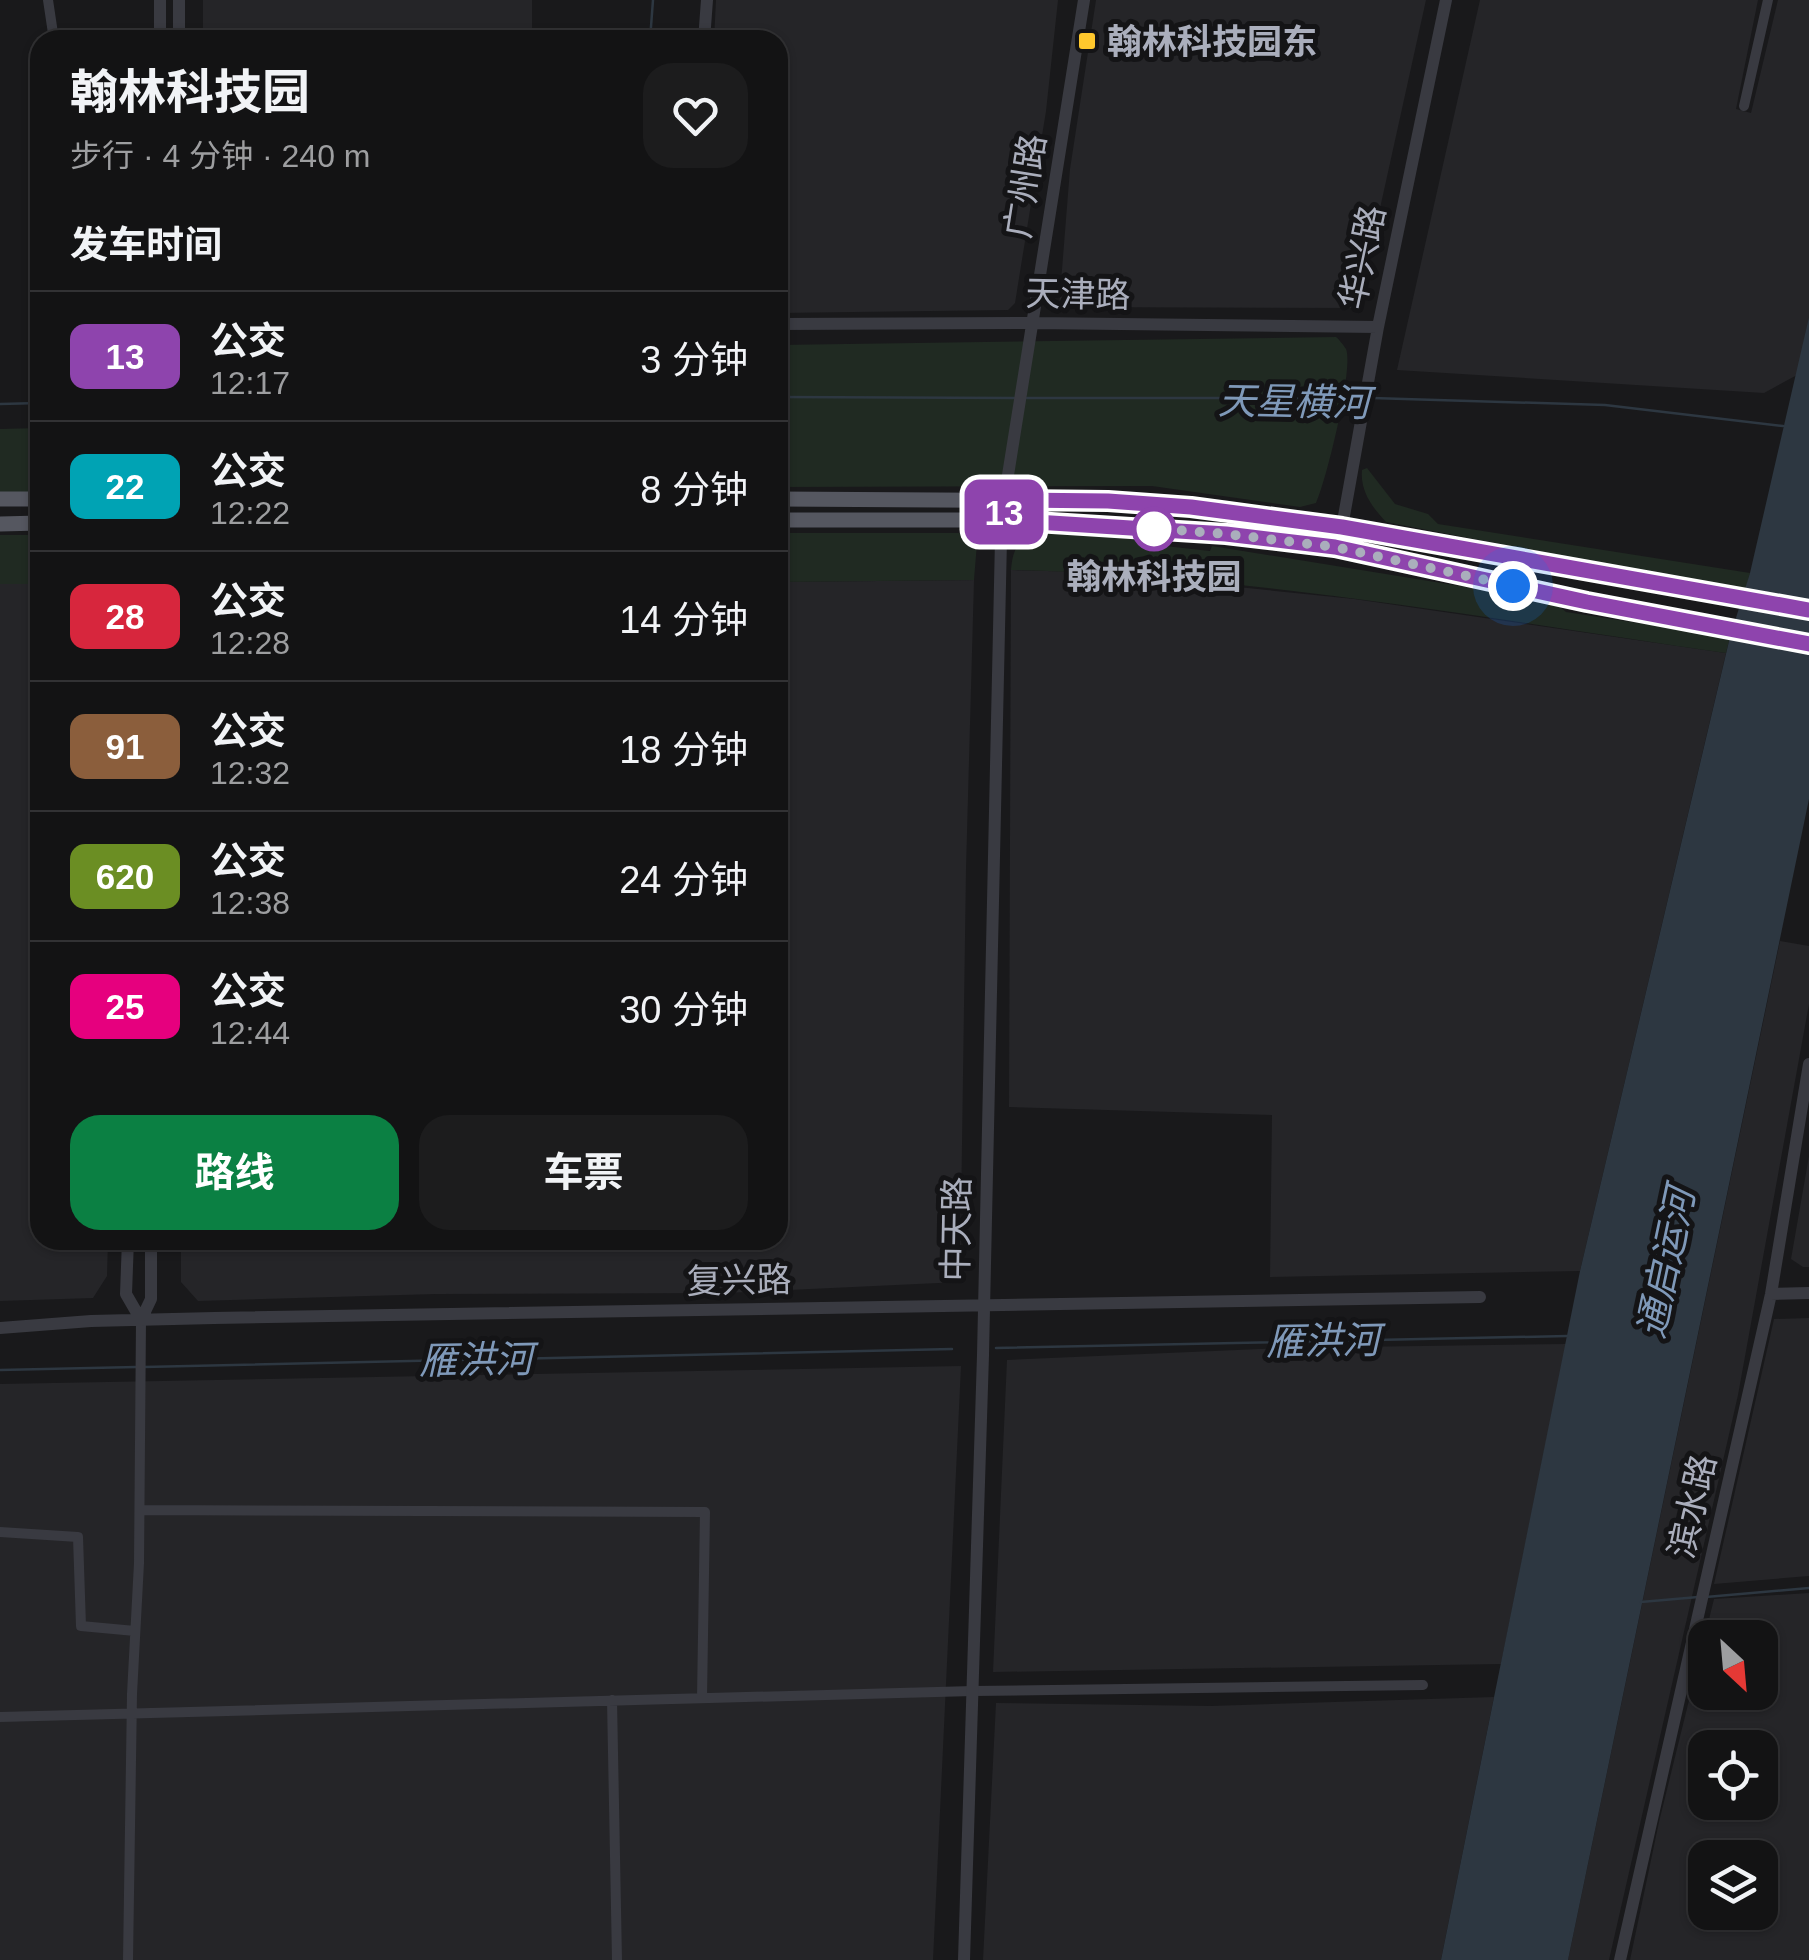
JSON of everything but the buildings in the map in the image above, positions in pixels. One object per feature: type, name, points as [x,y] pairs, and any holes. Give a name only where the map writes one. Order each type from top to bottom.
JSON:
[{"type":"main road","points":[[0,499],[30,499]]},
{"type":"main road","points":[[788,499],[1108,501],[1191,507],[1342,527],[1809,610]]},
{"type":"main road","points":[[788,520],[1004,520],[1226,534],[1335,547],[1587,602],[1809,644]]},
{"type":"main road","points":[[0,524],[30,524]]},
{"type":"street","points":[[48,0],[52,30]]},
{"type":"street","points":[[160,0],[160,30]]},
{"type":"street","points":[[178,30],[179,0]]},
{"type":"street","points":[[705,30],[707,0]]},
{"type":"street","name":"广州路","points":[[1004,500],[1084,0]]},
{"type":"street","name":"华兴路","points":[[1342,527],[1378,328],[1446,0]]},
{"type":"street","points":[[1744,106],[1768,0]]},
{"type":"street","name":"天津路","points":[[788,324],[1378,328]]},
{"type":"street","name":"中天路","points":[[964,1960],[1004,500]]},
{"type":"street","name":"滨水路","points":[[1620,1960],[1772,1294],[1809,1064]]},
{"type":"street","points":[[128,1250],[126,1294],[141,1320]]},
{"type":"street","points":[[128,1960],[141,1320],[151,1299],[151,1250]]},
{"type":"street","points":[[1772,1294],[1809,1293]]},
{"type":"street","name":"复兴路","points":[[0,1328],[141,1320],[1480,1297]]},
{"type":"street","points":[[140,1510],[705,1512],[702,1698]]},
{"type":"street","points":[[0,1532],[78,1537],[81,1626],[135,1631]]},
{"type":"street","points":[[0,1717],[973,1691],[1423,1685]]},
{"type":"street","points":[[612,1700],[617,1960]]},
{"type":"shaded area","points":[[203,0],[532,0],[532,30],[203,30]]},
{"type":"shaded area","points":[[716,0],[1058,0],[1046,111],[1015,303],[1008,310],[788,313],[788,30],[714,30]]},
{"type":"shaded area","points":[[1096,0],[1426,0],[1358,308],[1059,307],[1070,169]]},
{"type":"shaded area","points":[[1480,0],[1758,0],[1736,109],[1751,113],[1778,0],[1809,0],[1809,317],[1797,375],[1764,393],[1397,370]]},
{"type":"shaded area","points":[[1336,337],[1346,349],[1347,360],[1343,401],[1320,491],[1316,503],[1300,507],[1152,486],[788,487],[788,345]]},
{"type":"shaded area","points":[[30,428],[30,493],[0,493],[0,429]]},
{"type":"shaded area","points":[[1367,468],[1395,504],[1428,514],[1438,524],[1750,573],[1745,591],[1386,522],[1365,492],[1362,470]]},
{"type":"shaded area","points":[[1050,532],[1157,537],[1156,545],[1210,551],[1212,546],[1553,601],[1566,612],[1730,637],[1726,653],[1280,589],[1011,570],[1021,542]]},
{"type":"shaded area","points":[[788,533],[959,533],[977,543],[974,580],[788,582]]},
{"type":"shaded area","points":[[0,535],[30,535],[30,584],[0,584]]},
{"type":"shaded area","points":[[1011,570],[1091,572],[1354,599],[1726,653],[1580,1271],[1270,1277],[1272,1115],[1009,1107]]},
{"type":"shaded area","points":[[974,580],[960,1282],[724,1293],[436,1294],[198,1301],[181,1282],[181,1250],[788,1250],[788,582]]},
{"type":"shaded area","points":[[0,584],[30,584],[30,1250],[108,1250],[107,1276],[93,1298],[0,1301]]},
{"type":"shaded area","points":[[1780,941],[1809,946],[1809,1004],[1738,1395],[1609,1960],[1568,1960]]},
{"type":"shaded area","points":[[1809,1156],[1809,1267],[1803,1267],[1791,1259]]},
{"type":"shaded area","points":[[1809,1318],[1809,1576],[1714,1584],[1774,1319]]},
{"type":"shaded area","points":[[1566,1344],[1501,1664],[993,1672],[1007,1360],[1283,1348]]},
{"type":"shaded area","points":[[961,1366],[933,1960],[0,1960],[0,1384]]},
{"type":"shaded area","points":[[1809,1593],[1809,1960],[1630,1960],[1688,1704],[1688,1710],[1778,1710],[1778,1620],[1709,1620],[1714,1599]]},
{"type":"shaded area","points":[[1494,1697],[1441,1960],[983,1960],[996,1703],[1211,1706]]},
{"type":"water","name":"通启运河","points":[[1809,317],[1809,799],[1568,1960],[1441,1960],[1580,1271]]},
{"type":"waterway","points":[[651,30],[653,0]]},
{"type":"waterway","name":"天星横河","points":[[788,397],[1014,398]]},
{"type":"waterway","name":"天星横河","points":[[1027,398],[1359,398]]},
{"type":"waterway","name":"天星横河","points":[[1372,398],[1605,405],[1783,426]]},
{"type":"waterway","name":"天星横河","points":[[0,404],[30,403]]},
{"type":"waterway","name":"雁洪河","points":[[996,1348],[1567,1336]]},
{"type":"waterway","name":"雁洪河","points":[[144,1367],[952,1349]]},
{"type":"waterway","name":"雁洪河","points":[[0,1370],[136,1367]]},
{"type":"waterway","points":[[1706,1597],[1809,1588]]},
{"type":"waterway","points":[[1641,1602],[1698,1597]]},
{"type":"bus line","name":"13","points":[[1809,610],[1342,527],[1191,507],[1004,500],[1004,520],[1226,534],[1335,547],[1587,602],[1809,644]]},
{"type":"place","name":"翰林科技园东","points":[[1087,41]]},
{"type":"place","name":"翰林科技园","points":[[1154,529]]},
{"type":"route","points":[[1154,529],[1150,528],[1335,547],[1513,586]]}]
